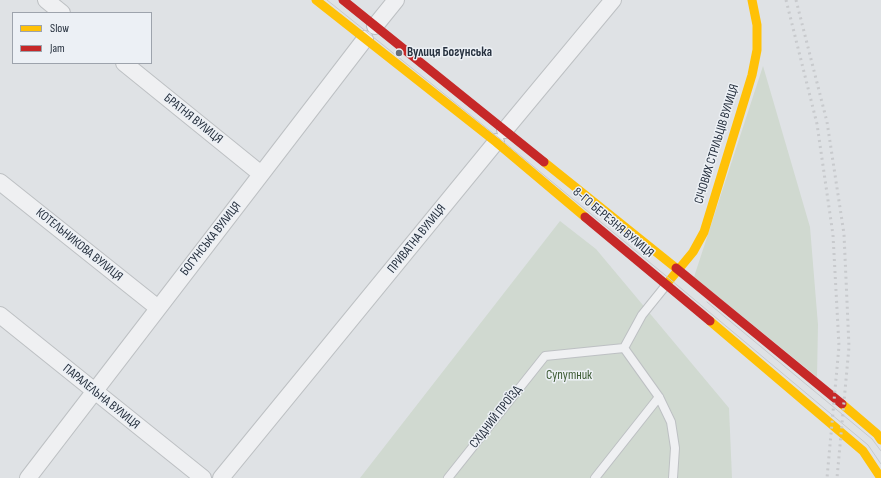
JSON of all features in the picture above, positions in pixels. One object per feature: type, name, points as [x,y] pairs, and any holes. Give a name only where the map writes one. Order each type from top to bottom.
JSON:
[{"type":"main road","name":"8-ГО БЕРЕЗНЯ ВУЛИЦЯ","points":[[316,0],[365,39],[501,136],[678,271],[822,386],[877,434],[881,440]]},
{"type":"main road","name":"8-ГО БЕРЕЗНЯ ВУЛИЦЯ","points":[[342,0],[375,26],[501,136],[667,284],[863,451],[881,478]]},
{"type":"main road","name":"СІЧОВИХ СТРІЛЬЦІВ ВУЛИЦЯ","points":[[667,284],[693,252],[704,232],[752,75],[757,50],[757,25],[752,0]]},
{"type":"main road","name":"БОГУНСЬКА ВУЛИЦЯ","points":[[365,39],[375,26]]},
{"type":"street","points":[[46,0],[61,12]]},
{"type":"street","name":"БОГУНСЬКА ВУЛИЦЯ","points":[[375,26],[396,0]]},
{"type":"street","name":"ПРИВАТНА ВУЛИЦЯ","points":[[221,478],[613,0]]},
{"type":"street","name":"БОГУНСЬКА ВУЛИЦЯ","points":[[28,478],[365,39]]},
{"type":"street","name":"БРАТНЯ ВУЛИЦЯ","points":[[125,64],[261,174]]},
{"type":"street","name":"КОТЕЛЬНИКОВА ВУЛИЦЯ","points":[[0,182],[158,308]]},
{"type":"street","name":"ПАРАЛЕЛЬНА ВУЛИЦЯ","points":[[0,315],[203,478]]},
{"type":"lane","points":[[667,284],[642,315],[624,348],[659,397],[671,422],[674,441],[673,478]]},
{"type":"lane","name":"СХІДНИЙ ПРОЇЗД","points":[[448,478],[545,356],[624,348]]},
{"type":"lane","points":[[595,478],[659,397]]},
{"type":"green space","points":[[763,66],[810,227],[818,325],[817,377],[694,277]]},
{"type":"green space","name":"Супутник","points":[[560,221],[596,249],[729,408],[732,478],[360,478]]},
{"type":"tram line","points":[[327,0],[499,138],[671,280],[868,445],[881,464]]},
{"type":"tram line","points":[[707,302],[872,439],[881,451]]},
{"type":"railway","points":[[786,0],[817,124],[833,235],[839,346],[827,478]]},
{"type":"railway","points":[[796,0],[827,122],[844,234],[849,347],[837,478]]},
{"type":"traffic: slow","points":[[316,0],[496,142],[585,217]]},
{"type":"traffic: slow","points":[[669,281],[693,252],[704,232],[752,75],[757,50],[757,25],[752,0]]},
{"type":"traffic: slow","points":[[544,162],[676,268]]},
{"type":"traffic: slow","points":[[710,321],[863,451],[881,478]]},
{"type":"traffic: slow","points":[[842,404],[877,434],[881,440]]},
{"type":"traffic: jam","points":[[343,0],[544,162]]},
{"type":"traffic: jam","points":[[585,217],[710,321]]},
{"type":"traffic: jam","points":[[676,268],[842,404]]},
{"type":"place","name":"Вулиця Богунська","points":[[399,53]]}]
